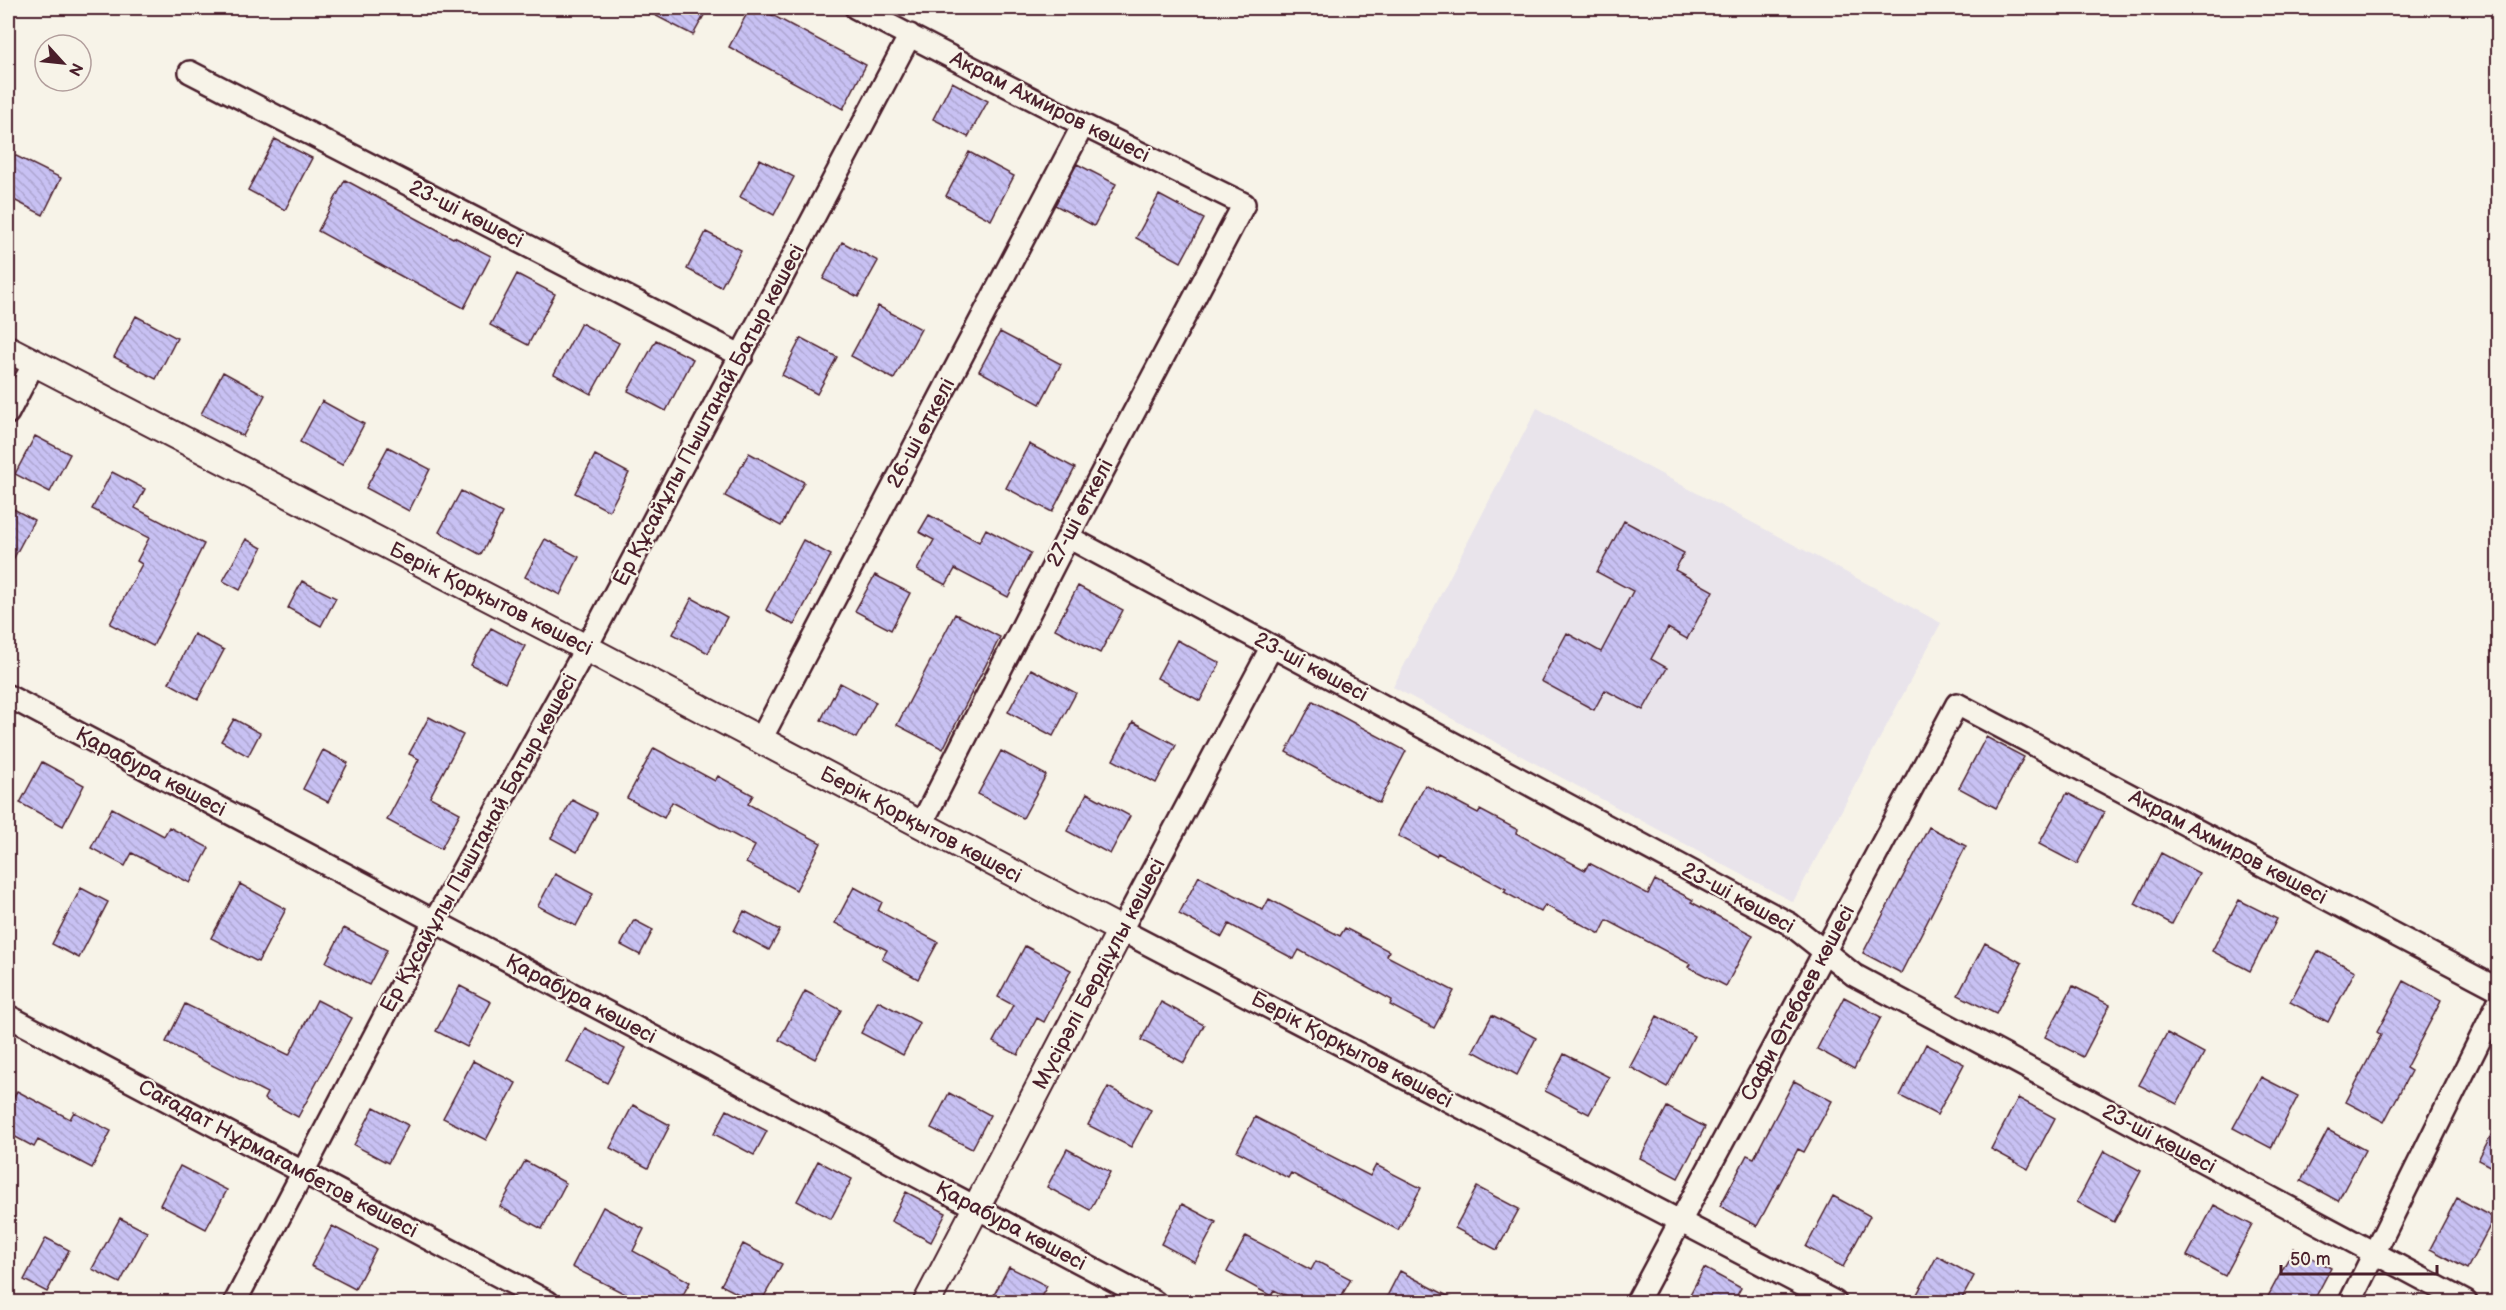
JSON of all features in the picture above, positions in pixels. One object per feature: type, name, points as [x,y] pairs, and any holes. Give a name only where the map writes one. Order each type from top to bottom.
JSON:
[{"type":"street","name":"Акрам Ахмиров көшесі","points":[[856,8],[1083,125],[1244,204]]},
{"type":"street","name":"Ер Құсайұлы Пыштанай Батыр көшесі","points":[[235,1302],[434,922],[586,648],[910,35]]},
{"type":"street","name":"23-шi көшесi","points":[[190,72],[742,356]]},
{"type":"street","name":"26-ші өткелі","points":[[760,741],[1083,125]]},
{"type":"street","name":"27-ші өткелі","points":[[921,825],[1068,537],[1244,204]]},
{"type":"street","name":"Берік Қорқытов көшесі","points":[[8,349],[586,648],[1835,1302]]},
{"type":"street","points":[[8,413],[34,363]]},
{"type":"street","name":"23-шi көшесi","points":[[1068,537],[1790,924],[1854,975],[2466,1302]]},
{"type":"street","name":"Мүсірәлі Бердіұлы көшесі","points":[[927,1302],[1272,646]]},
{"type":"street","name":"Қарабура көшесі","points":[[8,696],[1155,1302]]},
{"type":"street","name":"Акрам Ахмиров көшесі","points":[[1957,704],[2499,989]]},
{"type":"street","name":"Сафи Өтебаев көшесі","points":[[1637,1302],[1957,704]]},
{"type":"street","points":[[2350,1302],[2499,1003]]},
{"type":"street","name":"Сағадат Нұрмағамбетов көшесі","points":[[8,1016],[548,1302]]},
{"type":"shaded area","points":[[1537,408],[1941,623],[1793,902],[1393,687]]},
{"type":"building","points":[[641,8],[708,8],[693,35]]},
{"type":"building","points":[[750,8],[759,8],[866,65],[843,109],[729,47]]},
{"type":"building","points":[[952,82],[988,101],[968,137],[933,119]]},
{"type":"building","points":[[275,139],[312,158],[285,210],[248,190]]},
{"type":"building","points":[[8,152],[61,178],[43,215],[8,197]]},
{"type":"building","points":[[969,152],[1014,176],[991,220],[946,196]]},
{"type":"building","points":[[760,159],[794,177],[774,215],[740,197]]},
{"type":"building","points":[[1077,164],[1116,184],[1094,226],[1055,205]]},
{"type":"building","points":[[345,180],[491,256],[464,308],[318,231]]},
{"type":"building","points":[[1159,195],[1204,219],[1181,262],[1136,238]]},
{"type":"building","points":[[706,232],[741,250],[721,287],[687,269]]},
{"type":"building","points":[[842,242],[878,261],[858,297],[823,279]]},
{"type":"building","points":[[517,274],[555,294],[528,345],[490,325]]},
{"type":"building","points":[[878,306],[921,329],[894,379],[851,356]]},
{"type":"building","points":[[136,316],[177,338],[156,379],[114,357]]},
{"type":"building","points":[[581,323],[619,343],[591,394],[554,374]]},
{"type":"building","points":[[1000,332],[1061,364],[1040,404],[979,371]]},
{"type":"building","points":[[801,338],[837,357],[817,394],[782,375]]},
{"type":"building","points":[[656,340],[693,359],[666,411],[628,391]]},
{"type":"building","points":[[223,372],[265,395],[243,436],[201,414]]},
{"type":"building","points":[[322,401],[364,424],[342,465],[300,442]]},
{"type":"building","points":[[35,436],[70,454],[50,492],[15,474]]},
{"type":"building","points":[[1029,444],[1075,468],[1052,512],[1006,488]]},
{"type":"building","points":[[388,447],[430,469],[409,511],[366,488]]},
{"type":"building","points":[[749,453],[804,482],[781,526],[725,496]]},
{"type":"building","points":[[595,455],[629,473],[609,511],[575,493]]},
{"type":"building","points":[[112,472],[145,489],[135,508],[204,544],[153,646],[110,624],[142,564],[137,561],[149,538],[92,509]]},
{"type":"building","points":[[461,491],[502,513],[481,555],[439,532]]},
{"type":"building","points":[[8,506],[34,520],[8,569]]},
{"type":"building","points":[[929,515],[979,542],[986,529],[1031,553],[1008,597],[955,569],[946,585],[917,570],[934,540],[919,532]]},
{"type":"building","points":[[1624,521],[1684,553],[1675,570],[1713,591],[1687,639],[1668,628],[1651,659],[1667,668],[1643,710],[1605,690],[1594,710],[1541,681],[1567,633],[1601,652],[1633,591],[1597,572]]},
{"type":"building","points":[[246,539],[262,548],[240,590],[223,581]]},
{"type":"building","points":[[545,539],[579,557],[560,595],[525,577]]},
{"type":"building","points":[[803,540],[831,555],[794,625],[766,610]]},
{"type":"building","points":[[875,575],[910,593],[891,630],[855,611]]},
{"type":"building","points":[[302,581],[336,598],[321,626],[288,608]]},
{"type":"building","points":[[1078,586],[1123,610],[1100,653],[1055,629]]},
{"type":"building","points":[[692,598],[727,617],[708,653],[673,634]]},
{"type":"building","points":[[955,614],[1000,637],[943,749],[897,725]]},
{"type":"building","points":[[491,628],[525,646],[505,683],[471,665]]},
{"type":"building","points":[[194,634],[224,650],[198,699],[169,683]]},
{"type":"building","points":[[1177,640],[1220,663],[1200,701],[1157,678]]},
{"type":"building","points":[[1031,669],[1076,693],[1053,736],[1008,712]]},
{"type":"building","points":[[840,683],[876,702],[856,738],[821,720]]},
{"type":"building","points":[[1313,701],[1406,751],[1379,803],[1286,752]]},
{"type":"building","points":[[429,717],[463,735],[430,797],[460,813],[441,849],[387,820],[419,759],[409,754]]},
{"type":"building","points":[[234,719],[260,733],[248,756],[221,741]]},
{"type":"building","points":[[1133,722],[1176,745],[1156,783],[1113,760]]},
{"type":"building","points":[[1986,737],[2024,757],[1996,808],[1959,788]]},
{"type":"building","points":[[654,748],[715,781],[718,776],[753,795],[748,804],[821,843],[796,890],[746,863],[755,846],[672,802],[664,818],[627,798]]},
{"type":"building","points":[[323,750],[348,763],[328,802],[303,789]]},
{"type":"building","points":[[1001,751],[1046,775],[1023,818],[978,794]]},
{"type":"building","points":[[42,762],[84,785],[63,826],[20,803]]},
{"type":"building","points":[[1425,785],[1478,813],[1480,810],[1518,830],[1516,833],[1585,870],[1589,863],[1648,894],[1655,880],[1753,935],[1726,986],[1688,967],[1690,964],[1607,920],[1600,934],[1545,905],[1541,912],[1504,892],[1506,889],[1438,853],[1436,856],[1398,836]]},
{"type":"building","points":[[1087,793],[1130,816],[1110,854],[1067,831]]},
{"type":"building","points":[[2067,793],[2104,812],[2077,864],[2039,844]]},
{"type":"building","points":[[572,800],[597,813],[577,852],[551,838]]},
{"type":"building","points":[[112,808],[164,836],[169,827],[209,848],[190,883],[132,853],[125,866],[91,848]]},
{"type":"building","points":[[1929,827],[1966,846],[1901,973],[1863,953]]},
{"type":"building","points":[[2161,853],[2199,873],[2172,924],[2135,904]]},
{"type":"building","points":[[555,874],[593,894],[576,926],[538,906]]},
{"type":"building","points":[[1199,876],[1263,910],[1269,899],[1340,936],[1345,928],[1389,951],[1387,956],[1454,991],[1434,1028],[1390,1005],[1392,1000],[1299,950],[1294,959],[1229,924],[1222,937],[1179,914]]},
{"type":"building","points":[[240,884],[286,909],[258,962],[211,938]]},
{"type":"building","points":[[854,887],[882,902],[878,911],[938,942],[918,979],[882,959],[887,950],[835,923]]},
{"type":"building","points":[[81,888],[108,902],[79,958],[52,944]]},
{"type":"building","points":[[2239,900],[2277,919],[2250,971],[2212,951]]},
{"type":"building","points":[[744,911],[780,930],[769,950],[734,931]]},
{"type":"building","points":[[634,920],[653,930],[640,955],[621,945]]},
{"type":"building","points":[[344,928],[387,950],[369,985],[326,962]]},
{"type":"building","points":[[1985,943],[2022,963],[1996,1014],[1958,995]]},
{"type":"building","points":[[1025,946],[1071,970],[1044,1022],[1037,1018],[1018,1055],[993,1042],[1013,1005],[998,997]]},
{"type":"building","points":[[2318,951],[2355,971],[2328,1022],[2290,1002]]},
{"type":"building","points":[[2404,981],[2441,1001],[2406,1068],[2411,1071],[2384,1122],[2346,1102],[2381,1035],[2377,1032]]},
{"type":"building","points":[[460,986],[491,1002],[467,1047],[436,1031]]},
{"type":"building","points":[[2073,986],[2110,1005],[2083,1057],[2045,1037]]},
{"type":"building","points":[[805,991],[841,1010],[815,1059],[779,1040]]},
{"type":"building","points":[[1844,997],[1881,1017],[1854,1069],[1817,1049]]},
{"type":"building","points":[[317,1000],[352,1018],[298,1117],[264,1099],[267,1093],[166,1042],[185,1004],[289,1055]]},
{"type":"building","points":[[878,1001],[920,1023],[903,1055],[861,1033]]},
{"type":"building","points":[[1161,1002],[1204,1025],[1184,1063],[1141,1040]]},
{"type":"building","points":[[1492,1015],[1536,1038],[1517,1075],[1473,1051]]},
{"type":"building","points":[[1657,1016],[1694,1036],[1667,1087],[1630,1067]]},
{"type":"building","points":[[585,1028],[625,1049],[607,1083],[567,1062]]},
{"type":"building","points":[[2167,1033],[2204,1053],[2177,1104],[2139,1085]]},
{"type":"building","points":[[1926,1044],[1964,1064],[1937,1115],[1900,1096]]},
{"type":"building","points":[[1564,1054],[1609,1077],[1589,1114],[1545,1091]]},
{"type":"building","points":[[473,1061],[516,1083],[486,1140],[443,1118]]},
{"type":"building","points":[[2261,1077],[2298,1096],[2271,1148],[2233,1128]]},
{"type":"building","points":[[1794,1081],[1832,1101],[1804,1152],[1798,1149],[1757,1226],[1720,1206],[1747,1155],[1754,1158]]},
{"type":"building","points":[[1108,1087],[1151,1110],[1131,1147],[1088,1125]]},
{"type":"building","points":[[17,1091],[70,1119],[74,1112],[111,1131],[92,1168],[38,1140],[34,1147],[8,1133],[8,1109]]},
{"type":"building","points":[[949,1093],[990,1115],[972,1149],[931,1128]]},
{"type":"building","points":[[2018,1098],[2055,1118],[2028,1169],[1991,1149]]},
{"type":"building","points":[[633,1105],[670,1125],[648,1168],[610,1148]]},
{"type":"building","points":[[374,1107],[408,1125],[388,1163],[354,1145]]},
{"type":"building","points":[[1667,1107],[1705,1127],[1678,1178],[1640,1158]]},
{"type":"building","points":[[727,1110],[767,1131],[754,1155],[714,1134]]},
{"type":"building","points":[[1255,1117],[1370,1176],[1376,1165],[1421,1188],[1398,1230],[1291,1173],[1288,1178],[1237,1151]]},
{"type":"building","points":[[2499,1120],[2499,1171],[2478,1160]]},
{"type":"building","points":[[2328,1130],[2365,1150],[2338,1201],[2301,1181]]},
{"type":"building","points":[[1067,1149],[1110,1172],[1090,1210],[1047,1187]]},
{"type":"building","points":[[2104,1151],[2141,1171],[2114,1222],[2077,1202]]},
{"type":"building","points":[[525,1161],[566,1183],[542,1229],[500,1207]]},
{"type":"building","points":[[818,1161],[852,1179],[831,1219],[797,1201]]},
{"type":"building","points":[[180,1166],[227,1190],[206,1229],[160,1205]]},
{"type":"building","points":[[1477,1187],[1519,1209],[1497,1250],[1455,1228]]},
{"type":"building","points":[[906,1192],[946,1213],[931,1242],[891,1221]]},
{"type":"building","points":[[1833,1196],[1870,1216],[1843,1267],[1806,1247]]},
{"type":"building","points":[[2457,1198],[2494,1218],[2467,1269],[2430,1249]]},
{"type":"building","points":[[1182,1204],[1216,1222],[1195,1262],[1161,1244]]},
{"type":"building","points":[[2214,1205],[2252,1225],[2225,1276],[2187,1256]]},
{"type":"building","points":[[603,1207],[644,1229],[633,1251],[690,1282],[679,1302],[641,1302],[572,1267]]},
{"type":"building","points":[[120,1218],[147,1232],[120,1283],[92,1269]]},
{"type":"building","points":[[332,1226],[376,1249],[355,1289],[311,1266]]},
{"type":"building","points":[[1246,1236],[1311,1270],[1316,1261],[1351,1279],[1338,1302],[1299,1302],[1274,1290],[1271,1296],[1227,1272]]},
{"type":"building","points":[[46,1238],[69,1250],[47,1292],[24,1280]]},
{"type":"building","points":[[743,1244],[782,1264],[761,1302],[754,1302],[721,1285]]},
{"type":"building","points":[[2294,1248],[2331,1268],[2313,1302],[2265,1302]]},
{"type":"building","points":[[1937,1256],[1974,1276],[1960,1302],[1913,1302]]},
{"type":"building","points":[[1009,1267],[1047,1286],[1038,1302],[990,1302]]},
{"type":"building","points":[[1704,1268],[1741,1288],[1733,1302],[1686,1302]]},
{"type":"building","points":[[1400,1271],[1459,1302],[1384,1302]]}]
